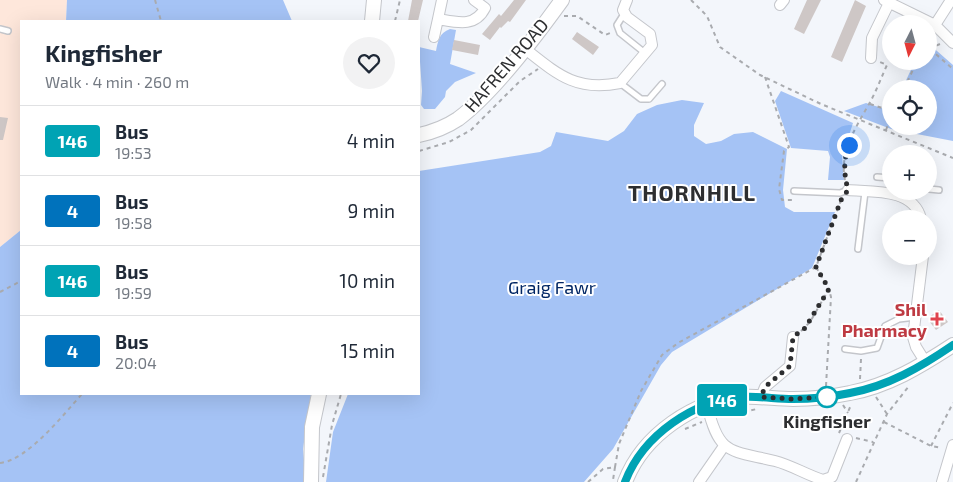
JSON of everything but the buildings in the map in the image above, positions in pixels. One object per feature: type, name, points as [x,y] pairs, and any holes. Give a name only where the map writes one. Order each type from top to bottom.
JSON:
[{"type":"street","points":[[372,20],[374,0]]},
{"type":"street","points":[[434,36],[442,0]]},
{"type":"street","points":[[438,19],[461,23],[476,20],[485,8],[474,0]]},
{"type":"street","points":[[524,48],[569,81],[588,86],[620,83],[652,45],[650,34],[623,10],[626,0]]},
{"type":"street","points":[[938,20],[951,0]]},
{"type":"street","points":[[871,58],[872,38],[886,1],[915,15]]},
{"type":"street","name":"HAFREN ROAD","points":[[420,135],[443,128],[458,119],[524,48],[559,5]]},
{"type":"street","points":[[938,28],[950,40]]},
{"type":"street","points":[[848,190],[882,193]]},
{"type":"street","points":[[922,265],[913,337],[916,347],[926,363]]},
{"type":"street","points":[[761,397],[765,387],[790,366],[793,337]]},
{"type":"street","points":[[625,482],[637,460],[660,433],[686,414],[707,405],[726,399],[761,397],[792,399],[852,393],[880,384],[926,363],[953,345]]},
{"type":"street","points":[[311,482],[312,428],[319,395]]},
{"type":"street","points":[[707,405],[715,433],[724,446],[737,454],[777,462],[801,478],[822,480],[832,477],[847,439]]},
{"type":"street","points":[[699,482],[724,446]]},
{"type":"street","points":[[942,482],[951,459],[949,446]]},
{"type":"lane","points":[[625,13],[617,26],[618,30],[645,53]]},
{"type":"lane","points":[[0,29],[8,31]]},
{"type":"lane","points":[[620,83],[641,99],[649,99],[662,84]]},
{"type":"lane","points":[[877,177],[882,177]]},
{"type":"lane","points":[[794,191],[840,193],[848,190]]},
{"type":"lane","points":[[858,249],[865,192]]},
{"type":"lane","points":[[845,349],[861,351],[877,348],[885,326],[899,319],[916,317]]},
{"type":"path","points":[[155,0],[161,20]]},
{"type":"path","points":[[395,20],[400,0]]},
{"type":"path","points":[[692,0],[707,16],[720,46],[765,77],[882,130]]},
{"type":"path","points":[[559,5],[605,35],[618,30]]},
{"type":"path","points":[[938,45],[950,40]]},
{"type":"path","points":[[938,56],[953,69]]},
{"type":"path","points":[[613,482],[619,444],[640,391],[662,354],[678,343],[816,267],[841,200],[848,190],[844,176],[844,158],[858,120],[870,104],[887,65],[871,58]]},
{"type":"path","points":[[420,151],[449,142],[471,130],[520,81],[545,64]]},
{"type":"path","points":[[765,77],[789,147],[784,152],[781,165],[779,189],[782,200],[792,200],[794,191]]},
{"type":"path","points":[[870,104],[882,108]]},
{"type":"path","points":[[895,135],[953,158]]},
{"type":"path","points":[[816,267],[829,289],[831,297],[826,387]]},
{"type":"path","points":[[0,292],[20,282]]},
{"type":"path","points":[[793,337],[805,328],[829,289]]},
{"type":"path","points":[[856,482],[887,414],[908,386]]},
{"type":"path","points":[[0,463],[9,462],[25,453],[81,395]]},
{"type":"path","points":[[323,482],[332,425],[341,395]]},
{"type":"path","points":[[875,396],[884,406],[887,414]]},
{"type":"path","points":[[931,446],[953,404]]},
{"type":"path","points":[[884,422],[939,449],[949,446]]},
{"type":"path","points":[[588,482],[603,469],[615,467]]},
{"type":"shaded area","points":[[0,0],[67,0],[66,20],[20,20],[20,231],[0,247]]},
{"type":"green space","points":[[67,0],[283,0],[292,20],[66,20]]},
{"type":"green space","points":[[450,29],[456,30],[450,64],[476,73],[455,82],[446,91],[445,97],[435,109],[424,109],[421,105],[420,47],[436,51],[441,35]]},
{"type":"green space","points":[[938,52],[953,65],[953,141],[922,135],[937,135],[937,80],[906,80],[911,70],[938,70]]},
{"type":"green space","points":[[781,91],[853,123],[842,157],[844,180],[828,180],[830,157],[828,151],[791,148],[775,101]]},
{"type":"green space","name":"Graig Fawr","points":[[682,100],[704,103],[694,125],[694,136],[706,144],[721,141],[734,134],[753,132],[787,149],[783,190],[785,207],[794,212],[835,212],[812,268],[672,352],[661,365],[613,449],[584,482],[326,482],[333,432],[348,395],[420,395],[420,171],[540,152],[551,146],[556,132],[608,141],[624,131],[637,114],[657,105]]},
{"type":"green space","points":[[866,103],[882,108],[882,126],[844,111]]},
{"type":"green space","points":[[20,231],[20,395],[311,395],[303,449],[306,482],[0,482],[0,247]]},
{"type":"bus line","name":"146","points":[[625,482],[647,446],[674,421],[692,411],[726,399],[744,397],[821,398],[852,393],[903,375],[926,363],[953,345]]},
{"type":"place","name":"Shil Pharmacy","points":[[937,319]]},
{"type":"place","name":"Kingfisher","points":[[827,397]]},
{"type":"district","name":"THORNHILL","points":[[692,192]]},
{"type":"route","points":[[827,397],[792,399],[761,397],[765,387],[790,366],[793,337],[810,322],[829,289],[816,267],[841,200],[848,190],[844,176],[844,158],[849,145]]}]
